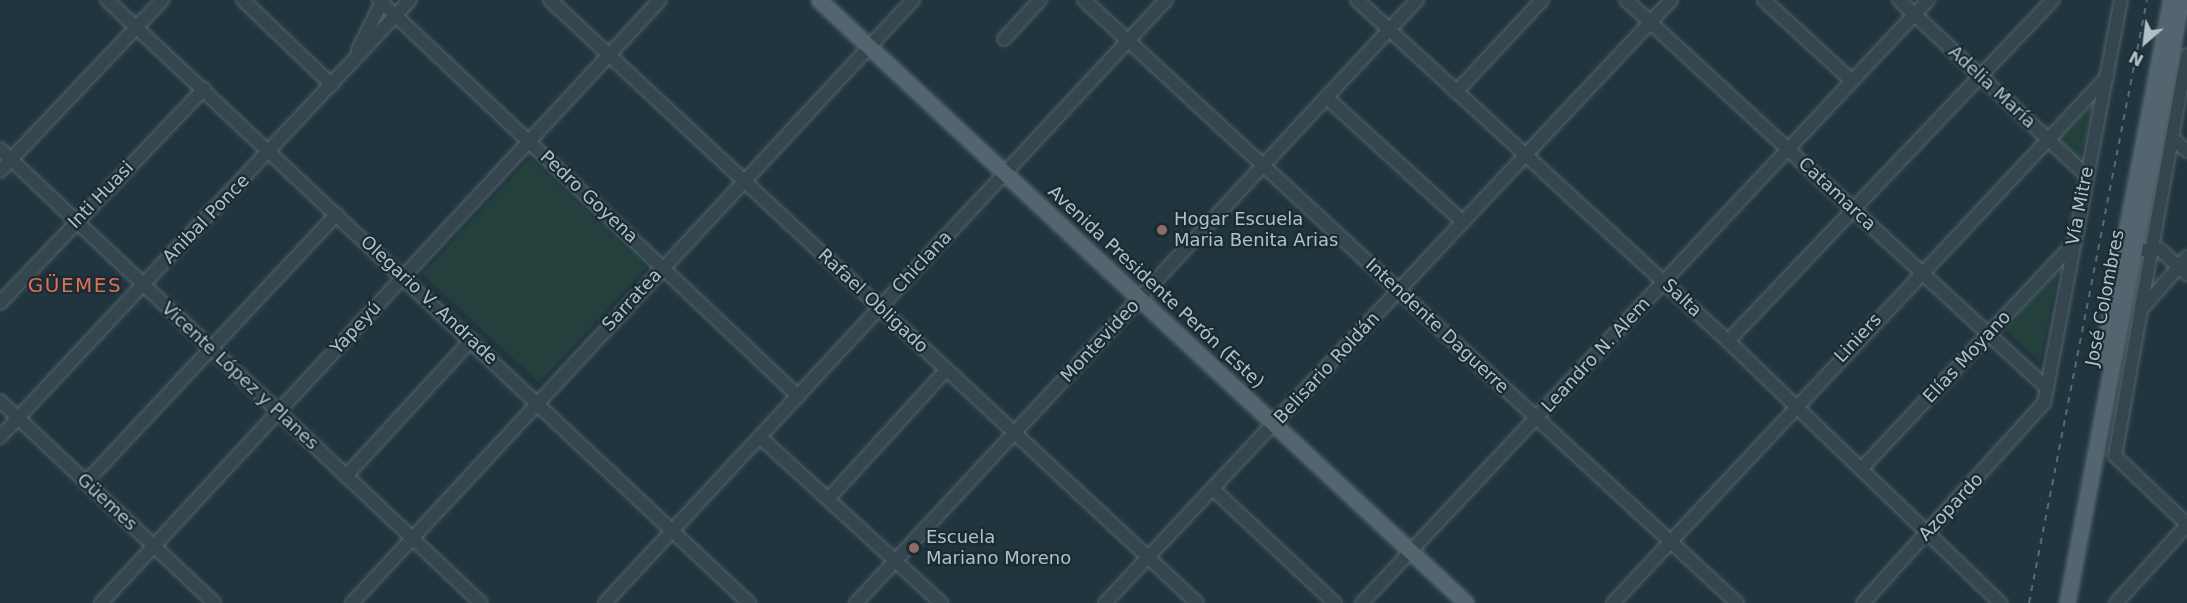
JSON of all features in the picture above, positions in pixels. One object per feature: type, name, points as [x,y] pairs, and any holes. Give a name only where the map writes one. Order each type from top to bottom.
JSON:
[{"type":"main road","name":"Avenida Presidente Perón (Este)","points":[[819,0],[1466,603]]},
{"type":"main road","name":"José Colombres","points":[[2058,603],[2176,1]]},
{"type":"main road","name":"José Colombres","points":[[2067,603],[2128,252]]},
{"type":"street","name":"Olegario V. Andrade","points":[[107,0],[538,402],[748,603]]},
{"type":"street","points":[[0,171],[162,0]]},
{"type":"street","points":[[243,0],[332,85]]},
{"type":"street","name":"Anibal Ponce","points":[[0,437],[271,151],[410,0]]},
{"type":"street","name":"Rafael Obligado","points":[[550,0],[1197,603]]},
{"type":"street","name":"Yapeyú","points":[[101,603],[660,0]]},
{"type":"street","name":"Sarratea","points":[[352,603],[663,266],[913,0]]},
{"type":"street","points":[[1004,39],[1040,0]]},
{"type":"street","name":"Intendente Daguerre","points":[[1084,0],[1737,603]]},
{"type":"street","name":"Chiclana","points":[[605,603],[1166,0]]},
{"type":"street","name":"Salta","points":[[1357,0],[1524,156],[1728,341],[1929,531],[2000,603]]},
{"type":"street","name":"Montevideo","points":[[856,603],[1417,0]]},
{"type":"street","points":[[1456,92],[1542,0]]},
{"type":"street","name":"Catamarca","points":[[1626,0],[2047,388]]},
{"type":"street","name":"Belisario Roldán","points":[[1105,603],[1671,0]]},
{"type":"street","points":[[1764,0],[1852,81]]},
{"type":"street","name":"Adelia María","points":[[1899,0],[2085,174]]},
{"type":"street","name":"Leandro N. Alem","points":[[1362,603],[1928,0]]},
{"type":"street","points":[[1728,341],[2052,0]]},
{"type":"street","name":"Vía Mitre","points":[[2040,412],[2047,388],[2085,174],[2107,77],[2121,0]]},
{"type":"street","points":[[352,64],[382,1]]},
{"type":"street","name":"Pedro Goyena","points":[[382,1],[395,16],[663,266],[798,396]]},
{"type":"street","name":"José Colombres","points":[[2140,310],[2187,55]]},
{"type":"street","name":"Liniers","points":[[1613,603],[1920,271],[2107,77]]},
{"type":"street","name":"Inti Huasi","points":[[0,303],[204,89]]},
{"type":"street","points":[[1326,97],[1463,222]]},
{"type":"street","points":[[2172,138],[2187,151]]},
{"type":"street","name":"Vicente López y Planes","points":[[0,149],[480,603]]},
{"type":"street","points":[[86,482],[337,214]]},
{"type":"street","name":"Elías Moyano","points":[[1862,468],[2072,246]]},
{"type":"street","points":[[2116,603],[2187,524],[2115,456],[2140,310],[2184,265],[2159,249],[2150,248],[2128,252]]},
{"type":"street","points":[[345,476],[471,340]]},
{"type":"street","points":[[828,500],[946,370]]},
{"type":"street","name":"Güemes","points":[[0,401],[214,603]]},
{"type":"street","name":"Azopardo","points":[[1863,603],[2040,412]]},
{"type":"street","points":[[760,437],[941,603]]},
{"type":"street","points":[[1213,489],[1335,603]]},
{"type":"green space","points":[[2095,100],[2079,162],[2057,138]]},
{"type":"green space","points":[[530,158],[647,267],[539,383],[422,274]]},
{"type":"green space","points":[[2059,268],[2040,361],[2005,330]]},
{"type":"railway","points":[[2029,603],[2147,0]]},
{"type":"place","name":"Hogar Escuela Maria Benita Arias","points":[[1162,230]]},
{"type":"place","name":"Escuela Mariano Moreno","points":[[914,548]]},
{"type":"district","name":"GÜEMES","points":[[75,285]]}]
